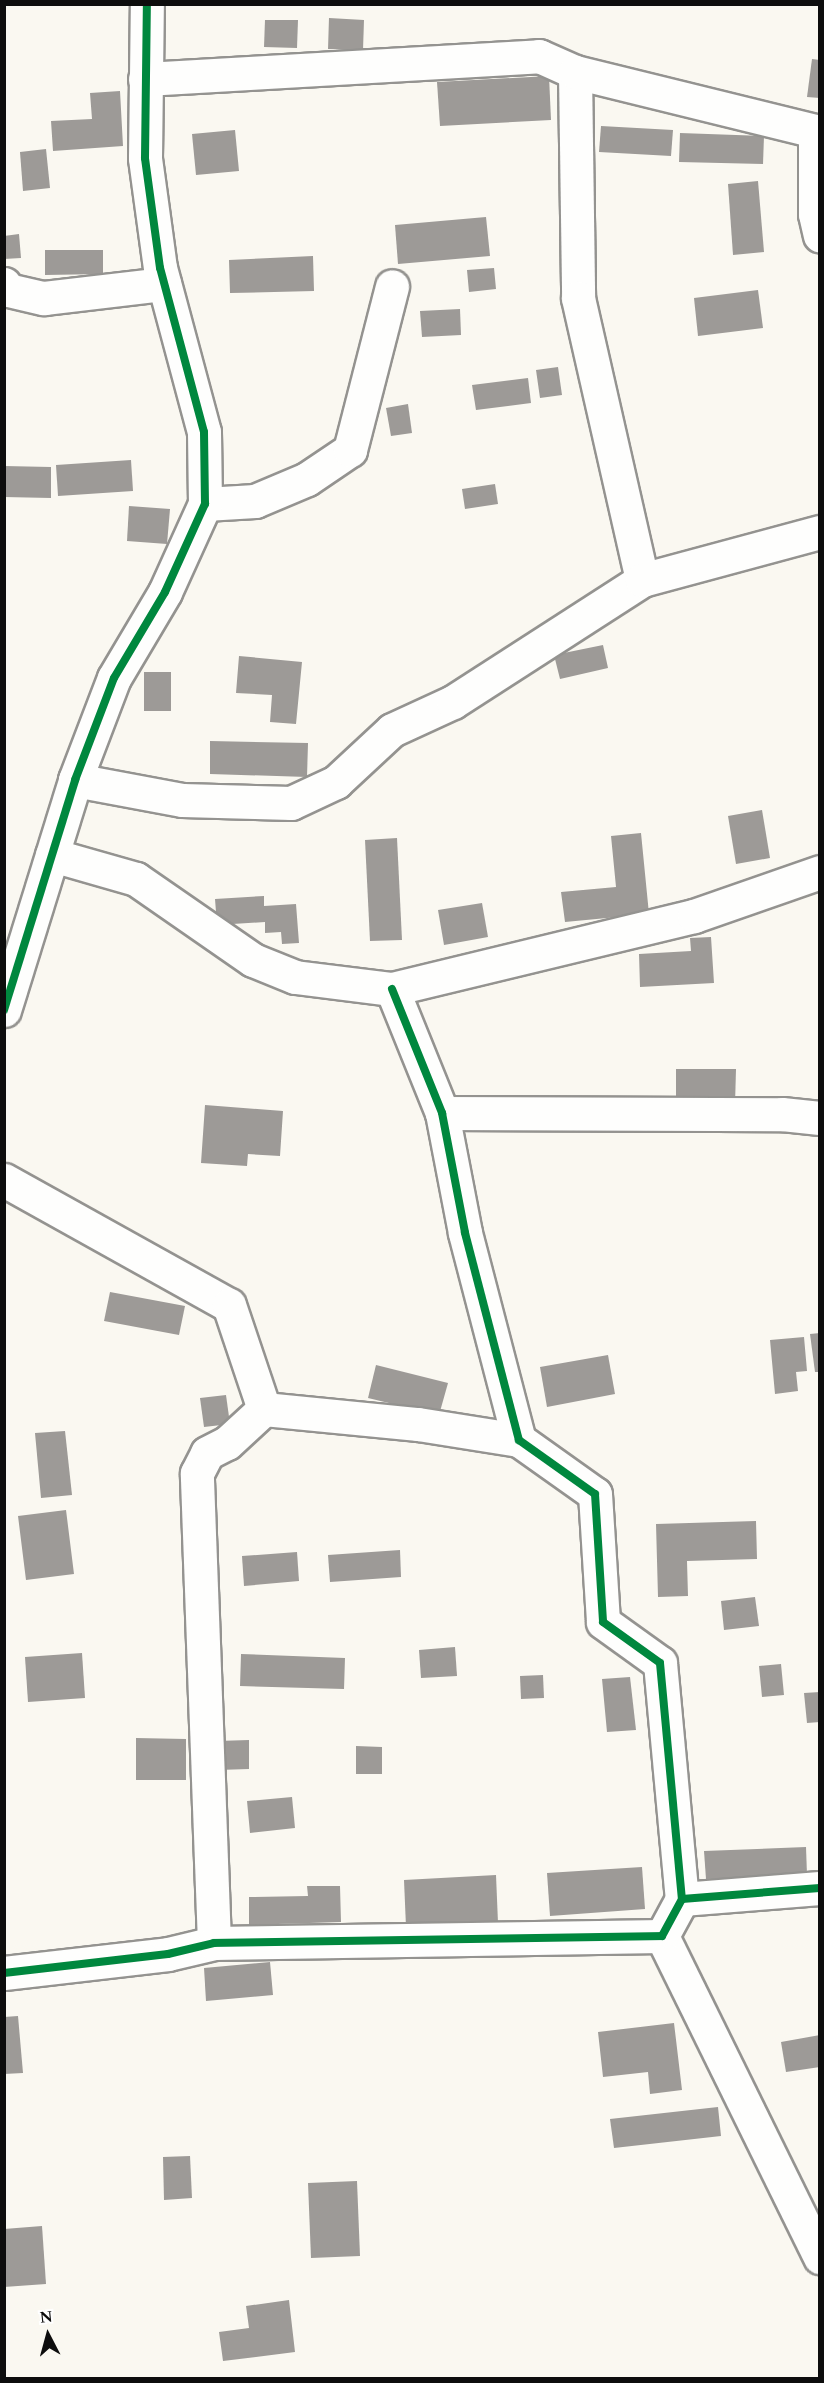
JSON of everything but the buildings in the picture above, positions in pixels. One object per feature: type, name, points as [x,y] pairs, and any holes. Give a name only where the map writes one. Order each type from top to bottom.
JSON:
[{"type":"street","points":[[4,1010],[75,780],[114,678],[165,592],[205,504],[204,432],[164,284],[145,158],[147,4]]},
{"type":"street","points":[[145,79],[539,56],[575,72],[817,132],[815,214],[819,235]]},
{"type":"street","points":[[575,72],[578,298],[642,580]]},
{"type":"street","points":[[4,284],[8,290],[44,298],[164,284]]},
{"type":"street","points":[[205,504],[255,501],[307,479],[350,450],[392,286]]},
{"type":"street","points":[[75,780],[182,800],[291,803],[336,782],[392,730],[453,702],[642,580],[819,532]]},
{"type":"street","points":[[52,855],[136,879],[253,960],[295,977],[392,989],[694,916],[819,872]]},
{"type":"street","points":[[392,989],[442,1113],[465,1233],[519,1440]]},
{"type":"street","points":[[442,1113],[782,1114],[819,1118]]},
{"type":"street","points":[[4,1180],[229,1305],[264,1409]]},
{"type":"street","points":[[214,1943],[197,1473],[207,1453],[227,1443],[264,1409],[418,1424],[519,1440],[595,1494],[603,1622],[660,1663],[682,1899],[662,1936]]},
{"type":"street","points":[[682,1899],[819,1888]]},
{"type":"street","points":[[4,1973],[168,1954],[214,1943],[662,1936]]},
{"type":"street","points":[[662,1936],[819,2257]]},
{"type":"cycle path","points":[[4,1010],[75,780],[114,678],[165,592],[205,504],[204,432],[160,268],[145,158],[147,4]]},
{"type":"cycle path","points":[[392,989],[442,1113],[465,1233],[519,1440],[595,1494],[603,1622],[660,1663],[682,1899]]},
{"type":"cycle path","points":[[4,1973],[168,1954],[214,1943],[662,1936],[682,1899],[820,1888]]}]
